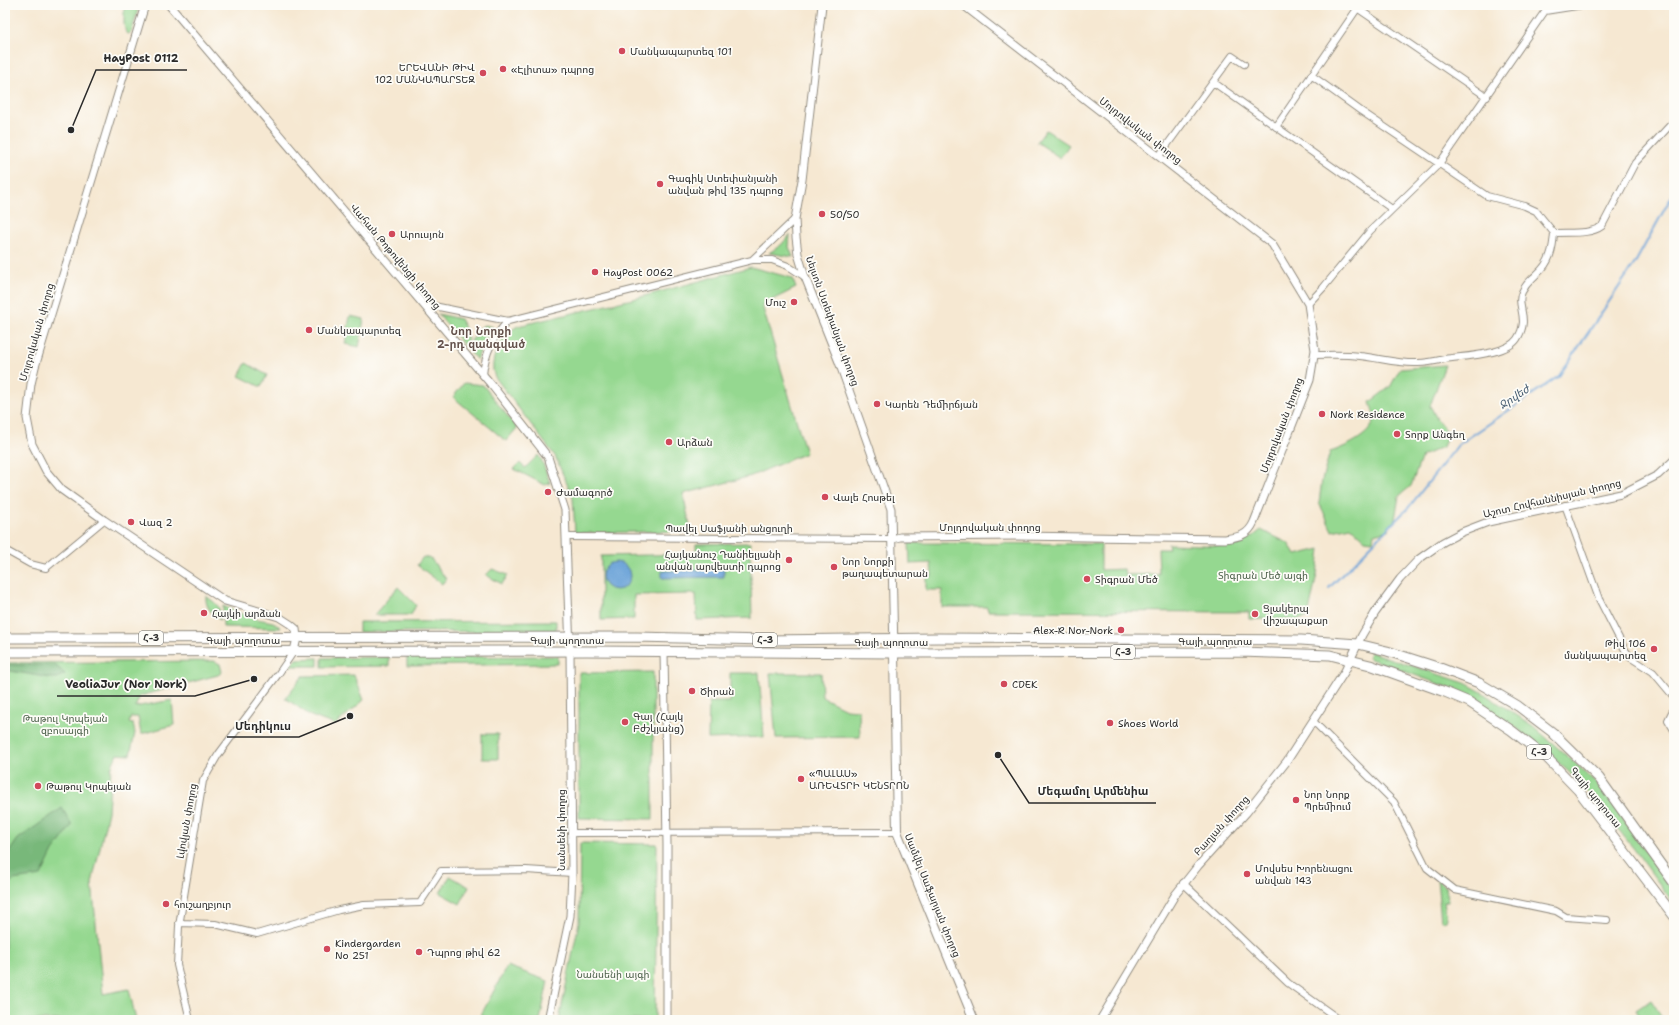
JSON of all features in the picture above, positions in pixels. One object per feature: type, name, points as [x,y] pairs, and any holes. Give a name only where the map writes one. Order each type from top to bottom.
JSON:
[{"type":"main road","name":"Գայի պողոտա","points":[[5,638],[637,637],[758,640],[894,638],[1301,640],[1358,644],[1426,663],[1479,683],[1518,706],[1552,732],[1599,778],[1674,883]]},
{"type":"main road","name":"Գայի պողոտա","points":[[5,652],[664,651],[894,654],[1256,652],[1330,655],[1370,665],[1469,702],[1511,730],[1547,758],[1578,790],[1674,916]]},
{"type":"main road","name":"Սամվել Սաֆարյան փողոց","points":[[894,654],[897,832],[974,1020]]},
{"type":"street","name":"Մոլդովական փողոց","points":[[145,5],[35,367],[31,384],[27,418],[32,444],[46,471],[62,490],[225,601],[279,617],[296,629],[297,638]]},
{"type":"street","name":"Վահան Թոթովենցի փողոց","points":[[169,5],[484,375],[548,457],[565,510],[570,638]]},
{"type":"street","name":"Նելսոն Ստեփանյան փողոց","points":[[822,5],[802,180],[795,219],[798,254],[805,277],[838,362],[891,509],[894,654]]},
{"type":"street","name":"Մոլդովական փողոց","points":[[892,539],[905,537],[1018,536],[1225,539],[1239,537],[1248,532],[1254,522],[1310,380],[1315,355],[1308,304],[1272,244],[962,5]]},
{"type":"street","points":[[1308,304],[1370,231],[1439,164],[1487,97],[1545,11],[1583,5]]},
{"type":"street","points":[[1276,127],[1358,6],[1487,97]]},
{"type":"street","points":[[1159,156],[1232,56],[1244,64]]},
{"type":"street","points":[[1311,75],[1361,111],[1487,196],[1525,206],[1536,211],[1544,223],[1554,233],[1597,230],[1602,226],[1635,163],[1674,121]]},
{"type":"street","points":[[1213,82],[1392,210]]},
{"type":"street","points":[[752,260],[795,219]]},
{"type":"street","points":[[1315,355],[1360,356],[1400,362],[1420,363],[1483,354],[1510,346],[1516,340],[1522,329],[1524,318],[1520,295],[1530,279],[1537,275],[1547,263],[1552,251],[1554,233]]},
{"type":"street","points":[[424,304],[508,321],[752,260],[772,260],[788,266],[805,277]]},
{"type":"street","points":[[484,375],[488,350],[494,338],[508,321]]},
{"type":"street","name":"Աշոտ Հովհաննիսյան փողոց","points":[[1358,644],[1369,621],[1400,578],[1419,559],[1443,542],[1462,532],[1488,522],[1621,494],[1658,475],[1674,460]]},
{"type":"street","points":[[1565,505],[1599,599],[1625,650],[1631,658],[1654,672],[1674,697]]},
{"type":"street","points":[[5,550],[30,564],[46,568],[104,520]]},
{"type":"street","name":"Պավել Սաֆյանի անցուղի","points":[[566,537],[892,539]]},
{"type":"street","points":[[294,651],[297,638]]},
{"type":"street","name":"Նանսենի փողոց","points":[[548,1020],[570,916],[572,873],[570,638]]},
{"type":"street","name":"Բաղյան փողոց","points":[[1100,1020],[1183,883],[1246,813],[1287,761],[1341,679],[1358,644]]},
{"type":"street","name":"Լվովյան փողոց","points":[[190,1020],[177,965],[179,923],[203,781],[218,756],[280,673],[294,651]]},
{"type":"street","points":[[664,651],[667,832],[667,1020]]},
{"type":"street","points":[[1674,708],[1668,720],[1674,730]]},
{"type":"street","points":[[1313,721],[1394,802],[1427,868],[1455,890],[1556,911],[1566,917],[1607,920]]},
{"type":"street","points":[[571,833],[897,832]]},
{"type":"street","points":[[179,923],[215,924],[257,934],[339,910],[364,905],[420,903],[441,871],[526,870],[572,873]]},
{"type":"street","points":[[1183,883],[1288,983],[1340,1020]]},
{"type":"green space","points":[[124,5],[139,5],[132,31],[129,34],[126,33],[124,25]]},
{"type":"green space","points":[[1046,130],[1069,145],[1060,158],[1037,142]]},
{"type":"green space","points":[[790,235],[789,247],[793,257],[769,253],[781,245]]},
{"type":"green space","points":[[751,267],[792,278],[796,288],[762,305],[806,453],[751,476],[683,494],[691,531],[575,533],[573,498],[555,456],[495,377],[493,363],[502,341],[518,326],[637,298]]},
{"type":"green space","points":[[438,314],[460,319],[465,328],[464,335],[468,338],[466,348]]},
{"type":"green space","points":[[350,316],[364,319],[359,347],[345,344]]},
{"type":"green space","points":[[484,325],[493,327],[483,342],[477,360],[469,351],[472,339],[477,336],[477,330]]},
{"type":"green space","points":[[246,363],[267,375],[261,387],[239,376]]},
{"type":"green space","points":[[1445,365],[1430,406],[1448,434],[1443,447],[1422,456],[1411,486],[1399,496],[1395,519],[1388,530],[1374,534],[1373,541],[1365,540],[1351,527],[1332,531],[1319,502],[1322,480],[1330,452],[1342,448],[1368,431],[1374,420],[1370,402],[1390,387],[1400,369]]},
{"type":"green space","points":[[464,383],[483,385],[517,428],[506,441],[453,397]]},
{"type":"green space","points":[[538,455],[542,461],[550,483],[545,485],[514,469],[520,463],[525,468]]},
{"type":"green space","name":"Տիգրան Մեծ այգի","points":[[1261,530],[1288,543],[1296,555],[1320,549],[1317,574],[1308,617],[1296,620],[1249,619],[1249,612],[988,611],[987,607],[942,607],[942,590],[926,590],[926,577],[932,576],[931,563],[910,564],[909,543],[1101,544],[1101,570],[1124,569],[1125,575],[1159,574],[1158,549],[1169,549],[1168,544],[1231,546],[1251,538]]},
{"type":"green space","points":[[750,543],[752,618],[697,620],[696,594],[634,595],[634,619],[601,620],[601,556],[696,554],[696,544]]},
{"type":"green space","points":[[423,557],[431,559],[446,579],[442,584],[417,565]]},
{"type":"green space","points":[[492,569],[508,575],[502,584],[486,575]]},
{"type":"green space","points":[[398,587],[416,605],[411,615],[374,615]]},
{"type":"green space","points":[[206,596],[218,606],[220,611],[220,620],[208,607]]},
{"type":"green space","points":[[223,606],[252,618],[273,622],[281,628],[223,627]]},
{"type":"green space","points":[[556,621],[556,631],[359,632],[359,622]]},
{"type":"green space","points":[[1370,652],[1465,683],[1480,691],[1533,726],[1584,771],[1607,795],[1674,893],[1674,904],[1634,849],[1597,803],[1569,772],[1542,748],[1510,723],[1461,692],[1368,658]]},
{"type":"green space","points":[[558,656],[558,664],[407,666],[407,657]]},
{"type":"green space","points":[[389,657],[389,666],[322,667],[322,658]]},
{"type":"green space","points":[[318,658],[318,666],[290,666],[296,659]]},
{"type":"green space","name":"Թաթուլ Կրպեյան զբոսայգի","points":[[214,661],[220,664],[222,672],[218,675],[140,696],[135,707],[172,700],[174,725],[141,734],[138,717],[131,717],[129,723],[133,724],[135,733],[130,755],[117,754],[111,768],[108,812],[92,883],[103,994],[129,989],[136,1020],[5,1020],[5,663]]},
{"type":"green space","points":[[5,665],[55,665],[65,674],[57,678],[50,678],[5,670]]},
{"type":"green space","points":[[653,672],[653,819],[579,818],[579,673]]},
{"type":"green space","points":[[730,673],[759,673],[764,737],[708,739],[709,702],[730,702]]},
{"type":"green space","points":[[770,673],[821,673],[822,697],[846,709],[859,710],[860,737],[776,738]]},
{"type":"green space","points":[[354,675],[364,700],[335,725],[311,716],[285,698],[303,676]]},
{"type":"green space","points":[[482,734],[498,734],[498,759],[482,759]]},
{"type":"green space","points":[[62,808],[72,825],[53,851],[41,876],[13,880],[9,884],[5,882],[5,858],[18,839]]},
{"type":"green space","name":"Նանսենի այգի","points":[[580,843],[657,844],[655,1020],[559,1020],[579,922]]},
{"type":"green space","points":[[450,876],[469,887],[460,904],[440,893]]},
{"type":"green space","points":[[1437,879],[1446,887],[1448,902],[1444,902],[1447,919],[1445,921],[1441,921]]},
{"type":"green space","points":[[507,966],[548,981],[540,1020],[491,1020],[481,1015]]},
{"type":"green space","points":[[1651,1000],[1664,1020],[1642,1020],[1636,1010]]},
{"type":"water","points":[[616,562],[626,566],[630,576],[626,586],[616,590],[606,586],[602,576],[606,566]]},
{"type":"water","points":[[724,569],[724,577],[662,578],[662,571]]},
{"type":"waterway","name":"Ջրվեժ","points":[[1329,588],[1409,507],[1458,445],[1559,376],[1635,263],[1674,192]]},
{"type":"place","name":"Մանկապարտեզ 101","points":[[622,51]]},
{"type":"place","name":"«Էլիտա» դպրոց","points":[[503,69]]},
{"type":"place","name":"ԵՐԵՎԱՆԻ ԹԻՎ 102 ՄԱՆԿԱՊԱՐՏԵԶ","points":[[483,73]]},
{"type":"place","name":"HayPost 0112","points":[[71,130]]},
{"type":"place","name":"Գագիկ Ստեփանյանի անվան թիվ 135 դպրոց","points":[[660,184]]},
{"type":"place","name":"50/50","points":[[822,214]]},
{"type":"place","name":"Արուսյոն","points":[[392,234]]},
{"type":"place","name":"HayPost 0062","points":[[595,272]]},
{"type":"place","name":"Մուշ","points":[[794,302]]},
{"type":"place","name":"Մանկապարտեզ","points":[[309,330]]},
{"type":"place","name":"Կարեն Դեմիրճյան","points":[[877,404]]},
{"type":"place","name":"Nork Residence","points":[[1322,414]]},
{"type":"place","name":"Տորք Անգեղ","points":[[1397,434]]},
{"type":"place","name":"Արձան","points":[[669,442]]},
{"type":"place","name":"Ժամագործ","points":[[548,492]]},
{"type":"place","name":"Վալե Հոսթել","points":[[825,497]]},
{"type":"place","name":"Վազ 2","points":[[131,522]]},
{"type":"place","name":"Հայկանուշ Դանիելյանի անվան արվեստի դպրոց","points":[[789,560]]},
{"type":"place","name":"Նոր Նորքի թաղապետարան","points":[[834,567]]},
{"type":"place","name":"Տիգրան Մեծ","points":[[1087,579]]},
{"type":"place","name":"Հայկի արձան","points":[[204,613]]},
{"type":"place","name":"Ցլակերպ վիշապաքար","points":[[1255,614]]},
{"type":"place","name":"Alex-R Nor-Nork","points":[[1121,630]]},
{"type":"place","name":"Թիվ 106 մանկապարտեզ","points":[[1654,649]]},
{"type":"place","name":"VeoliaJur (Nor Nork)","points":[[254,679]]},
{"type":"place","name":"CDEK","points":[[1004,684]]},
{"type":"place","name":"Ծիրան","points":[[692,691]]},
{"type":"place","name":"Մեդիկուս","points":[[350,716]]},
{"type":"place","name":"Գայ (Հայկ Բժշկյանց)","points":[[625,722]]},
{"type":"place","name":"Shoes World","points":[[1110,723]]},
{"type":"place","name":"Մեգամոլ Արմենիա","points":[[998,755]]},
{"type":"place","name":"«ՊԱԼԱՍ» ԱՌԵՎՏՐԻ ԿԵՆՏՐՈՆ","points":[[801,779]]},
{"type":"place","name":"Թաթուլ Կրպեյան","points":[[38,786]]},
{"type":"place","name":"Նոր Նորք Պրեմիում","points":[[1296,800]]},
{"type":"place","name":"Մովսես Խորենացու անվան 143","points":[[1247,874]]},
{"type":"place","name":"հուշաղբյուր","points":[[166,904]]},
{"type":"place","name":"Kindergarden No 251","points":[[327,949]]},
{"type":"place","name":"Դպրոց թիվ 62","points":[[419,952]]},
{"type":"district","name":"Նոր Նորքի 2-րդ զանգված","points":[[481,337]]}]
